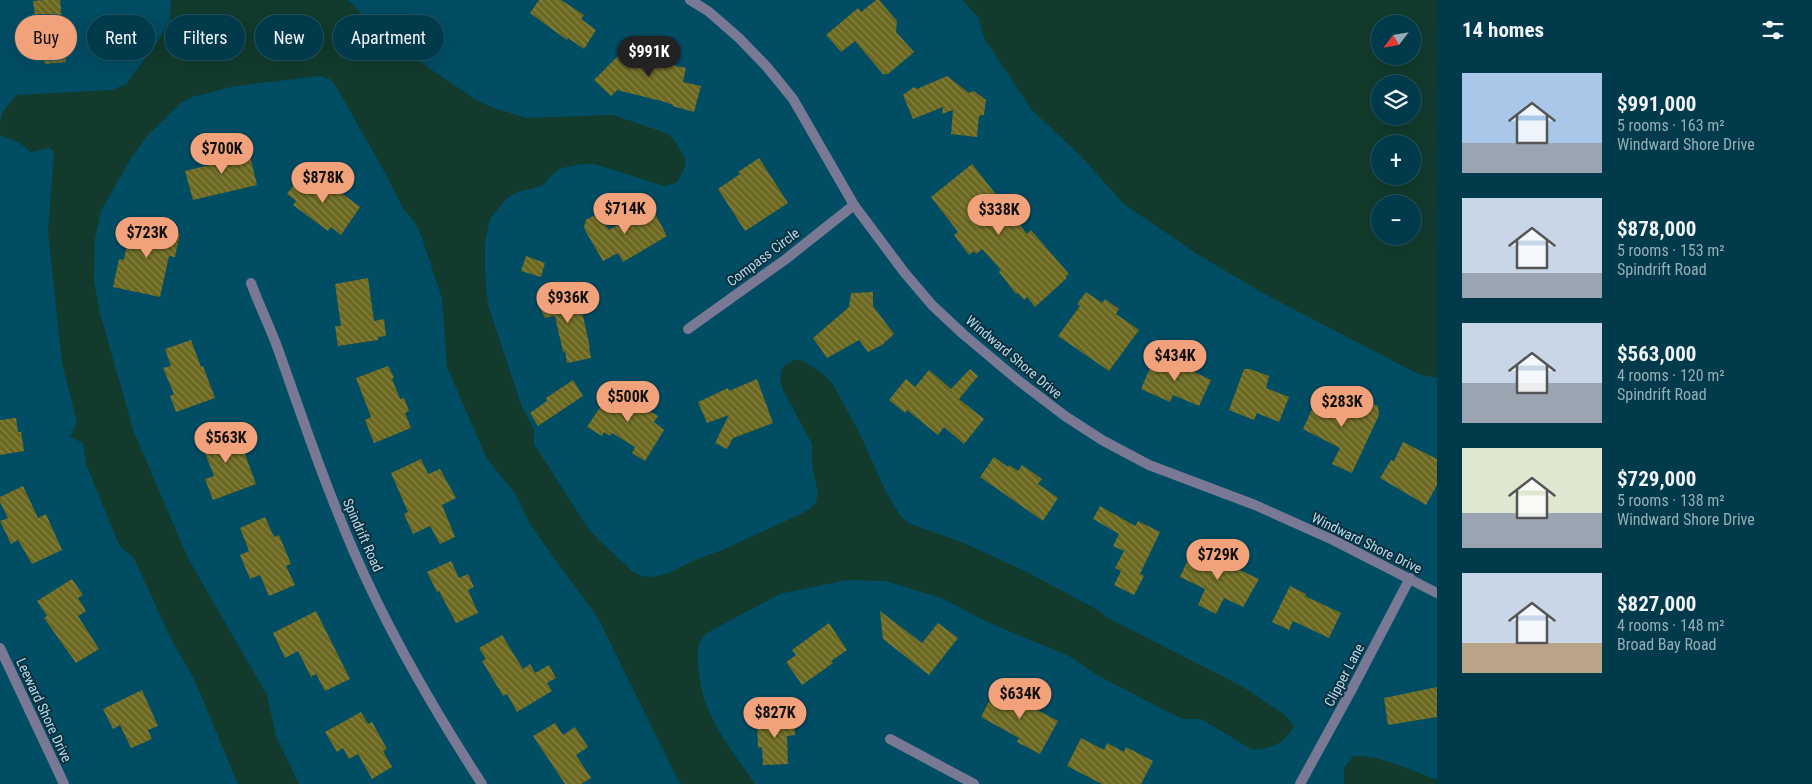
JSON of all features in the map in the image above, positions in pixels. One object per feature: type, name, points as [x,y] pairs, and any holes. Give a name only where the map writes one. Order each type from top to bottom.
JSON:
[{"type":"street","name":"Windward Shore Drive","points":[[690,0],[708,11],[739,38],[767,67],[792,99],[854,205],[904,272],[932,305],[1012,375],[1065,416],[1102,440],[1149,465],[1255,505],[1333,540],[1437,593]]},
{"type":"street","name":"Compass Circle","points":[[688,329],[786,259],[854,205]]},
{"type":"street","name":"Spindrift Road","points":[[251,283],[277,346],[323,478],[354,553],[401,648],[442,722],[482,784]]},
{"type":"street","name":"Clipper Lane","points":[[1300,784],[1410,578]]},
{"type":"street","name":"Leeward Shore Drive","points":[[0,648],[64,784]]},
{"type":"street","points":[[890,740],[974,784]]},
{"type":"shaded area","points":[[171,0],[348,0],[363,15],[333,15],[333,60],[418,60],[476,100],[491,107],[526,118],[613,115],[666,133],[674,140],[685,158],[685,167],[678,181],[673,184],[664,186],[595,164],[582,164],[562,168],[556,171],[542,186],[518,192],[507,198],[490,219],[485,242],[488,305],[522,407],[534,429],[534,444],[588,528],[632,571],[642,576],[652,577],[669,573],[799,515],[811,508],[816,502],[818,493],[812,465],[812,444],[784,392],[780,380],[781,371],[785,365],[794,360],[802,360],[823,374],[832,383],[858,430],[887,494],[900,515],[908,523],[964,543],[1029,573],[1096,609],[1112,620],[1243,687],[1285,715],[1294,726],[1291,732],[1282,741],[1270,747],[1251,749],[1201,719],[1185,719],[1176,716],[1097,675],[1069,656],[985,621],[944,599],[886,581],[846,580],[780,594],[704,636],[698,647],[698,664],[704,699],[726,742],[755,784],[682,784],[678,780],[598,618],[531,526],[516,495],[486,457],[447,367],[442,298],[421,235],[414,221],[403,209],[389,180],[337,88],[330,79],[320,76],[236,86],[192,97],[181,103],[147,136],[130,160],[101,211],[95,238],[94,280],[100,313],[134,432],[188,558],[267,695],[276,736],[299,784],[238,784],[194,679],[170,637],[134,558],[121,547],[117,540],[86,464],[83,443],[70,437],[77,422],[62,363],[48,232],[54,151],[49,148],[31,152],[20,143],[0,135],[3,113],[17,95],[112,90],[126,84],[144,60],[155,60],[155,45],[165,28],[165,60],[245,60],[245,15],[170,15]]},
{"type":"shaded area","points":[[962,0],[1437,0],[1437,378],[1418,374],[1261,292],[1197,254],[1124,204],[1079,154],[1031,109],[984,38],[978,17]]},
{"type":"shaded area","points":[[1353,756],[1375,758],[1396,764],[1437,780],[1437,784],[1344,784],[1344,768]]},
{"type":"building","points":[[60,0],[61,15],[35,15],[33,1]]},
{"type":"building","points":[[539,0],[561,0],[584,15],[581,19],[596,30],[584,49],[568,38],[567,40],[530,13]]},
{"type":"building","points":[[876,0],[879,0],[897,21],[896,32],[914,52],[888,74],[883,74],[855,41],[841,52],[826,35],[858,8],[861,12]]},
{"type":"building","points":[[637,37],[663,63],[686,68],[683,82],[701,86],[694,112],[665,102],[617,90],[611,96],[594,80]]},
{"type":"building","points":[[44,60],[66,60],[66,62],[45,64]]},
{"type":"building","points":[[947,76],[969,93],[974,91],[986,100],[984,115],[979,116],[977,137],[951,134],[953,110],[942,114],[943,107],[913,119],[903,95],[914,87],[917,89]]},
{"type":"building","points":[[248,148],[257,185],[193,200],[185,171],[213,164],[211,157]]},
{"type":"building","points":[[759,158],[788,203],[745,231],[718,189]]},
{"type":"building","points":[[972,164],[1027,234],[1031,230],[1069,274],[1035,307],[1027,297],[1024,300],[1018,293],[1016,294],[999,272],[1001,270],[982,249],[976,254],[974,251],[969,255],[954,235],[958,232],[931,197]]},
{"type":"building","points":[[302,174],[315,184],[320,177],[360,207],[341,235],[331,227],[328,231],[293,205],[296,201],[287,194]]},
{"type":"building","points":[[651,206],[667,236],[623,262],[618,253],[603,261],[586,232],[584,227],[586,220],[593,216],[601,218],[609,230]]},
{"type":"building","points":[[131,222],[161,228],[163,224],[178,227],[177,234],[180,234],[175,257],[169,256],[160,297],[113,287],[119,259],[124,260]]},
{"type":"building","points":[[526,256],[545,263],[541,277],[521,271]]},
{"type":"building","points":[[368,278],[374,321],[384,319],[386,336],[378,337],[378,340],[338,346],[335,326],[341,326],[335,284]]},
{"type":"building","points":[[569,285],[573,303],[580,302],[591,358],[567,363],[555,316],[545,318],[541,311],[542,302],[551,300],[549,290]]},
{"type":"building","points":[[873,292],[873,306],[894,334],[882,345],[868,352],[859,340],[827,358],[813,338],[849,307],[851,293]]},
{"type":"building","points":[[1086,292],[1102,303],[1105,299],[1119,309],[1116,314],[1139,330],[1109,371],[1058,336],[1080,306],[1077,304]]},
{"type":"building","points":[[191,340],[215,398],[176,412],[170,396],[174,394],[163,368],[171,366],[165,349]]},
{"type":"building","points":[[1156,354],[1211,380],[1199,406],[1173,395],[1170,402],[1141,389]]},
{"type":"building","points":[[388,366],[394,377],[392,379],[400,399],[404,398],[409,411],[405,413],[411,428],[374,443],[365,420],[371,417],[356,378]]},
{"type":"building","points":[[970,369],[978,376],[959,399],[984,419],[964,444],[944,427],[938,435],[907,410],[905,413],[889,400],[906,379],[915,387],[929,370],[951,389]]},
{"type":"building","points":[[1244,369],[1250,369],[1269,376],[1266,388],[1289,397],[1279,422],[1257,413],[1254,420],[1229,410]]},
{"type":"building","points":[[757,379],[773,423],[733,438],[727,449],[715,443],[729,415],[707,423],[698,402],[728,388],[729,391]]},
{"type":"building","points":[[573,380],[583,396],[538,426],[530,413],[547,401],[546,398]]},
{"type":"building","points":[[612,389],[658,416],[654,422],[664,430],[645,461],[632,453],[635,447],[612,433],[610,436],[604,432],[602,436],[587,427]]},
{"type":"building","points":[[1321,390],[1336,397],[1333,404],[1354,414],[1369,402],[1378,406],[1379,415],[1352,473],[1332,464],[1340,448],[1303,429]]},
{"type":"building","points":[[16,418],[18,432],[21,432],[24,451],[0,455],[0,420]]},
{"type":"building","points":[[231,427],[237,443],[240,441],[256,484],[213,500],[205,479],[214,476],[199,438]]},
{"type":"building","points":[[1403,442],[1437,459],[1437,485],[1426,505],[1380,478],[1391,460],[1394,461]]},
{"type":"building","points":[[994,457],[1008,467],[1009,465],[1018,471],[1022,465],[1042,479],[1038,484],[1058,498],[1043,521],[980,477]]},
{"type":"building","points":[[421,459],[428,474],[440,469],[456,498],[442,505],[455,537],[440,544],[430,526],[413,534],[404,514],[408,512],[391,473]]},
{"type":"building","points":[[23,486],[38,518],[46,514],[62,550],[32,564],[18,540],[11,544],[0,521],[8,518],[0,502],[0,497]]},
{"type":"building","points":[[1100,506],[1135,526],[1138,521],[1160,532],[1140,574],[1144,576],[1134,595],[1114,585],[1121,571],[1115,568],[1124,551],[1113,546],[1119,534],[1093,519]]},
{"type":"building","points":[[265,517],[274,537],[279,535],[291,564],[286,566],[295,585],[269,596],[260,575],[250,579],[240,555],[249,551],[240,528]]},
{"type":"building","points":[[1193,548],[1259,579],[1243,607],[1224,598],[1216,614],[1198,605],[1205,589],[1180,577]]},
{"type":"building","points":[[451,561],[459,578],[468,574],[474,587],[468,590],[478,613],[456,623],[427,572]]},
{"type":"building","points":[[72,579],[83,595],[78,598],[86,611],[78,616],[99,649],[76,663],[44,618],[47,616],[37,601]]},
{"type":"building","points":[[1290,586],[1306,594],[1305,596],[1341,613],[1329,638],[1293,621],[1289,630],[1272,622]]},
{"type":"building","points":[[316,611],[350,679],[325,691],[316,674],[311,677],[298,651],[285,658],[273,633]]},
{"type":"building","points":[[880,611],[922,643],[938,623],[958,638],[929,675],[883,639]]},
{"type":"building","points":[[829,623],[847,650],[831,661],[833,663],[802,685],[786,662],[796,655],[792,650]]},
{"type":"building","points":[[502,635],[523,669],[530,664],[535,673],[549,665],[556,678],[547,683],[552,691],[517,712],[507,694],[503,696],[482,661],[486,659],[479,648]]},
{"type":"building","points":[[1437,687],[1437,717],[1388,725],[1384,698]]},
{"type":"building","points":[[996,688],[1058,721],[1040,754],[1017,742],[1019,738],[981,717]]},
{"type":"building","points":[[142,690],[158,726],[148,730],[152,739],[131,748],[120,725],[113,729],[103,709]]},
{"type":"building","points":[[361,712],[368,724],[372,722],[387,749],[383,751],[392,767],[372,779],[358,754],[349,759],[343,748],[337,752],[325,732]]},
{"type":"building","points":[[794,717],[795,735],[787,736],[788,764],[763,765],[762,747],[758,748],[757,719]]},
{"type":"building","points":[[555,723],[563,735],[575,727],[588,747],[576,755],[591,778],[581,784],[565,784],[533,736]]},
{"type":"building","points":[[1081,738],[1104,750],[1107,743],[1124,752],[1126,747],[1153,761],[1141,784],[1102,784],[1067,766]]}]
